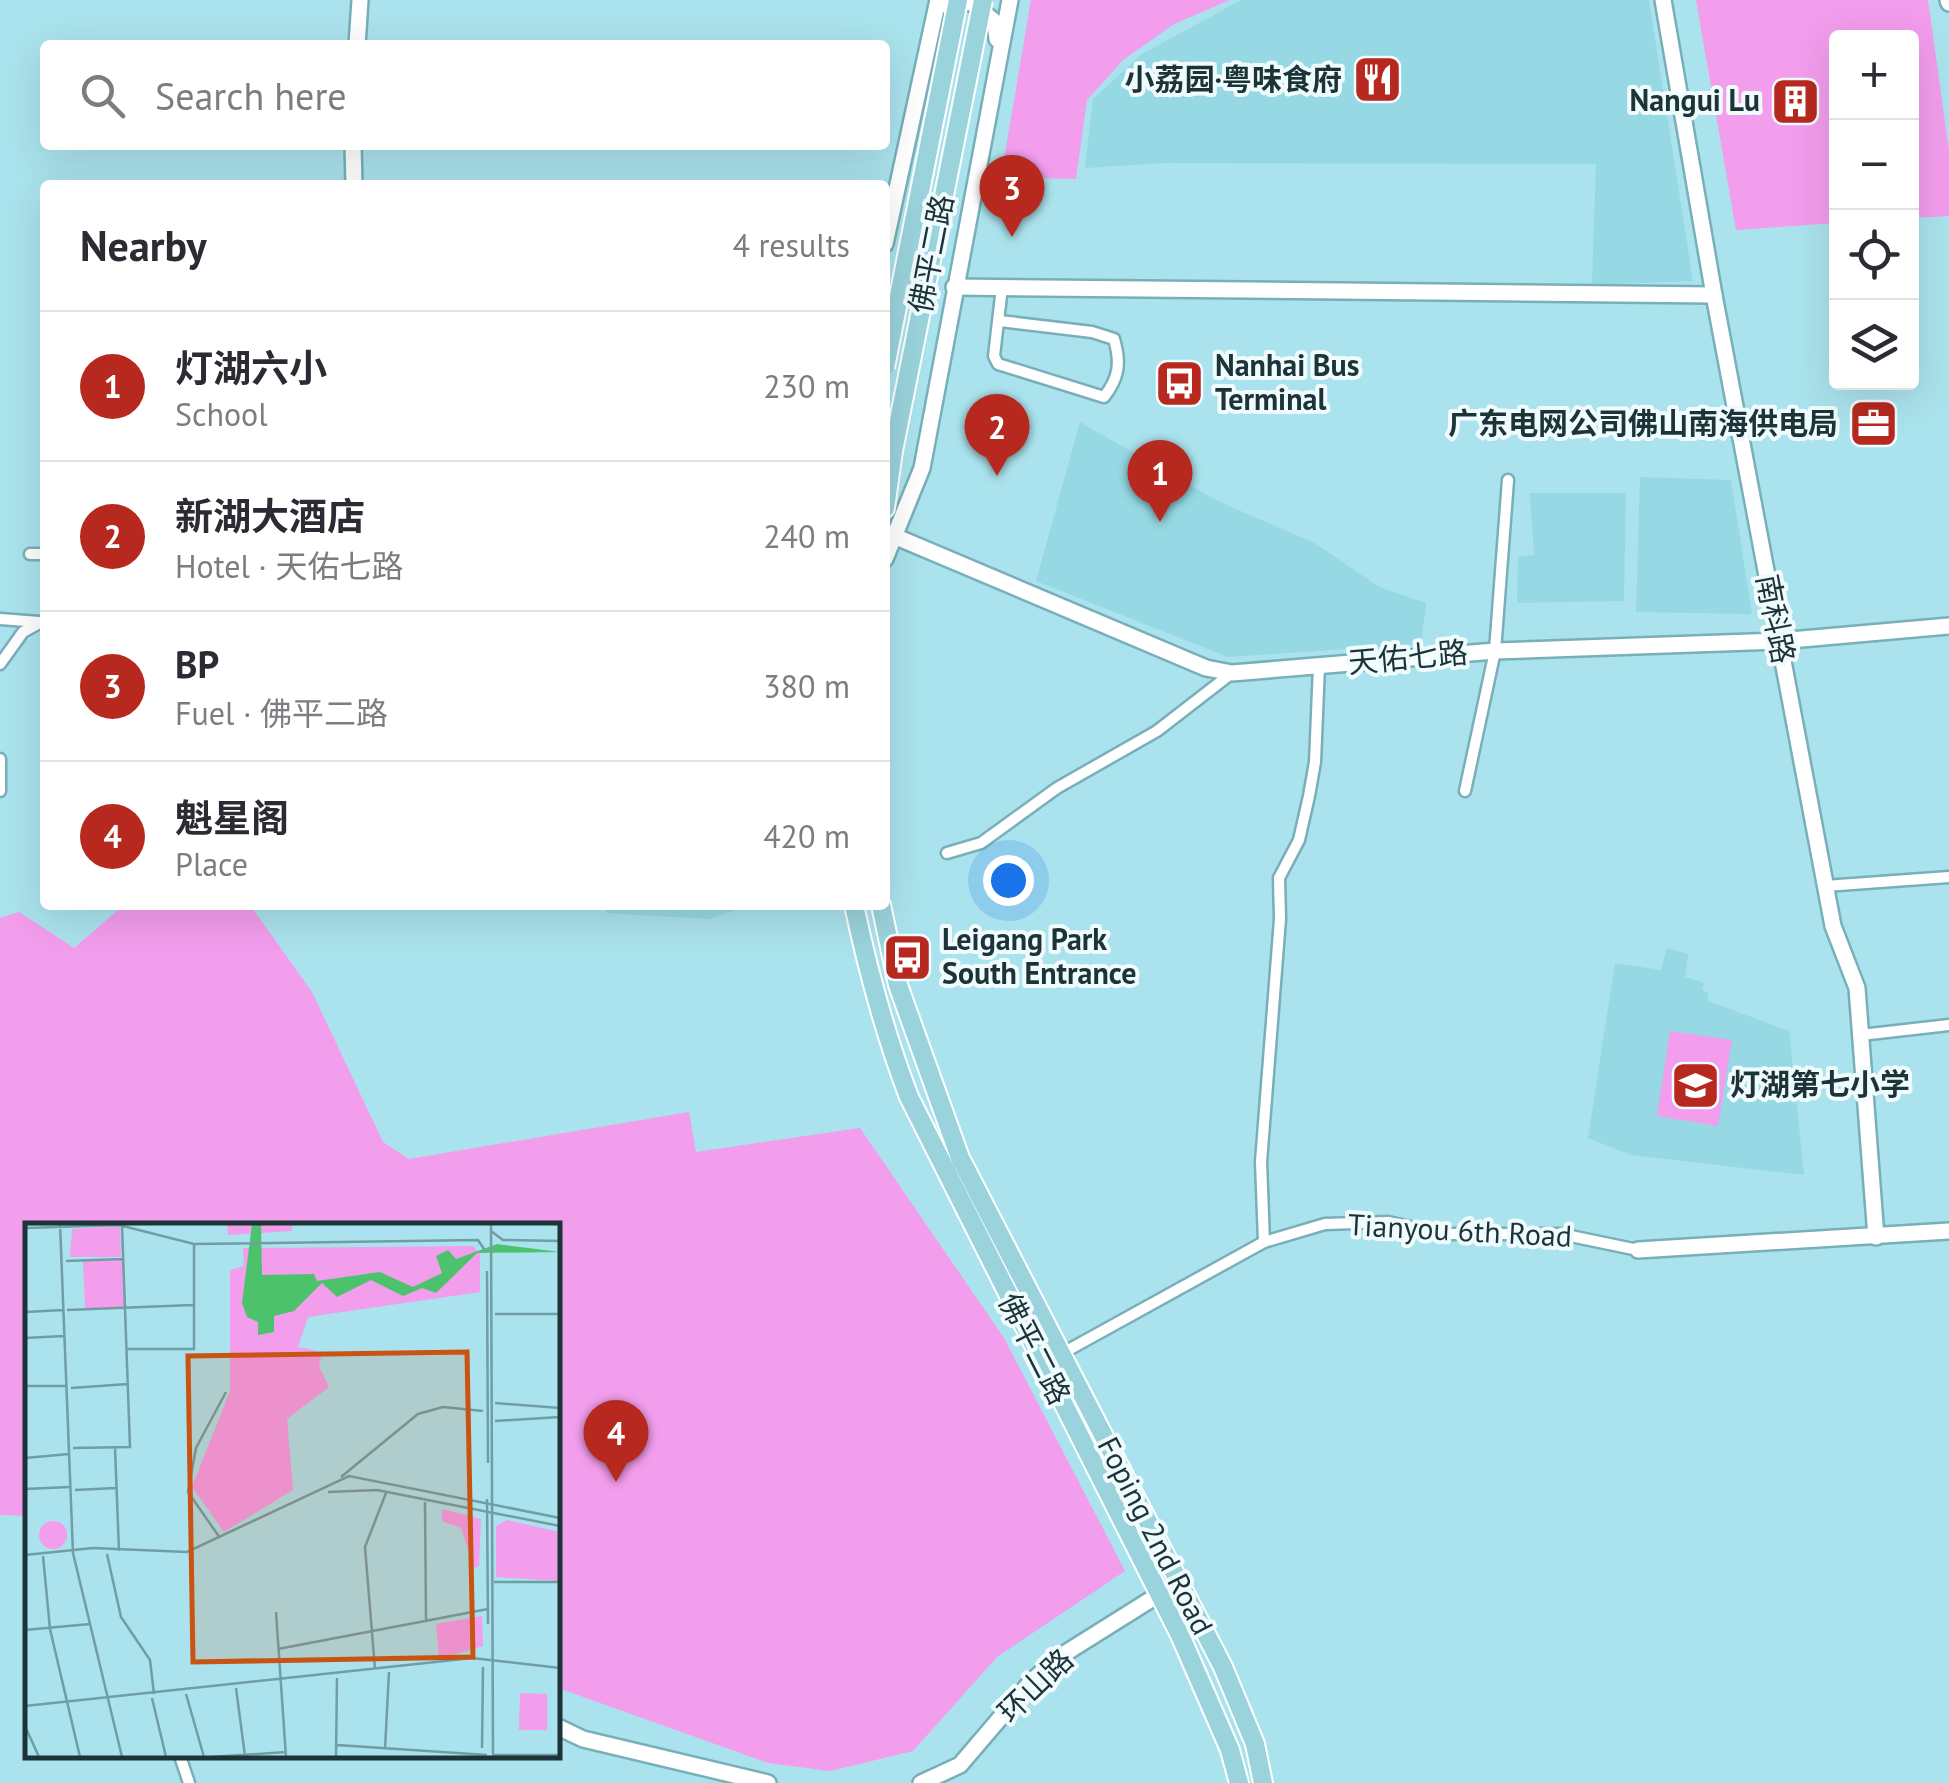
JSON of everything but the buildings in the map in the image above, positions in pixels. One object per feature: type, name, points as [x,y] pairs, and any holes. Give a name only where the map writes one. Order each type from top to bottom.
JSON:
[{"type":"main road","name":"佛平二路","points":[[890,342],[958,0]]},
{"type":"main road","name":"佛平二路","points":[[890,467],[983,0]]},
{"type":"main road","name":"佛平二路","points":[[855,910],[872,983],[908,1097],[1205,1690],[1239,1783]]},
{"type":"main road","name":"Foping 2nd Road","points":[[882,910],[898,985],[960,1158],[1224,1667],[1255,1744],[1263,1783]]},
{"type":"street","points":[[356,40],[360,0]]},
{"type":"street","points":[[890,221],[938,0]]},
{"type":"street","name":"南科路","points":[[1662,0],[1825,886],[1833,926],[1857,988],[1876,1237]]},
{"type":"street","points":[[890,547],[922,468],[1010,1]]},
{"type":"street","points":[[930,41],[948,6],[971,2],[995,22],[998,58]]},
{"type":"street","points":[[352,150],[354,180]]},
{"type":"street","points":[[954,287],[1714,295]]},
{"type":"street","points":[[1000,321],[1092,332],[1114,340],[1119,358],[1116,382],[1104,397],[998,364],[994,356],[1002,287]]},
{"type":"street","points":[[1464,791],[1495,650],[1508,480]]},
{"type":"street","name":"天佑七路","points":[[894,536],[1206,668],[1232,673],[1495,650],[1779,641],[1949,626]]},
{"type":"street","points":[[30,554],[40,554]]},
{"type":"street","points":[[0,619],[40,621]]},
{"type":"street","points":[[0,664],[24,632],[40,623]]},
{"type":"street","points":[[1264,1242],[1261,1162],[1280,919],[1279,878],[1299,840],[1309,796],[1315,762],[1319,666]]},
{"type":"street","points":[[947,853],[981,843],[1057,788],[1158,731],[1232,673]]},
{"type":"street","points":[[0,759],[0,791]]},
{"type":"street","points":[[1825,886],[1949,877]]},
{"type":"street","points":[[1860,1035],[1949,1026]]},
{"type":"street","name":"Tianyou 6th Road","points":[[1061,1354],[1264,1242],[1325,1224],[1388,1222],[1440,1234],[1561,1234],[1638,1250],[1949,1231]]},
{"type":"street","name":"环山路","points":[[921,1783],[960,1765],[1030,1682],[1056,1658],[1158,1594]]},
{"type":"street","points":[[560,1728],[582,1739],[768,1783]]},
{"type":"street","points":[[181,1758],[189,1783]]},
{"type":"shaded area","points":[[1031,0],[1230,0],[1174,24],[1123,60],[1087,100],[1076,179],[1001,177]]},
{"type":"shaded area","points":[[1241,0],[1649,0],[1693,281],[1592,285],[1596,164],[1164,163],[1085,168],[1093,99],[1142,54]]},
{"type":"shaded area","points":[[1696,0],[1928,0],[1949,151],[1949,216],[1919,218],[1919,30],[1829,30],[1829,223],[1736,230]]},
{"type":"shaded area","points":[[1080,422],[1218,501],[1316,544],[1379,587],[1426,603],[1421,644],[1228,657],[1036,581]]},
{"type":"shaded area","points":[[1640,477],[1731,480],[1752,614],[1636,612]]},
{"type":"shaded area","points":[[1530,493],[1626,493],[1624,601],[1517,603],[1518,557],[1534,555]]},
{"type":"shaded area","points":[[118,910],[254,910],[312,992],[383,1142],[409,1159],[689,1112],[696,1152],[860,1128],[1004,1338],[1125,1571],[997,1657],[913,1751],[830,1771],[768,1763],[560,1689],[560,1223],[25,1223],[25,1516],[0,1515],[0,918],[19,912],[74,948]]},
{"type":"shaded area","points":[[606,910],[736,910],[709,919]]},
{"type":"shaded area","name":"灯湖第七小学","points":[[1667,948],[1688,954],[1685,977],[1704,983],[1702,989],[1708,994],[1708,1001],[1789,1031],[1804,1175],[1631,1155],[1588,1138],[1615,963],[1661,970]]},
{"type":"shaded area","points":[[1670,1031],[1732,1040],[1718,1126],[1657,1116]]},
{"type":"place","name":"小荔园·粤味食府","points":[[1377,80]]},
{"type":"place","name":"Nangui Lu","points":[[1795,101]]},
{"type":"place","name":"BP","points":[[1012,237]]},
{"type":"place","name":"Nanhai Bus Terminal","points":[[1180,383]]},
{"type":"place","name":"广东电网公司佛山南海供电局","points":[[1873,424]]},
{"type":"place","name":"新湖大酒店","points":[[997,476]]},
{"type":"place","name":"灯湖六小","points":[[1160,522]]},
{"type":"place","name":"Leigang Park South Entrance","points":[[907,957]]},
{"type":"place","name":"灯湖第七小学","points":[[1695,1085]]},
{"type":"place","name":"魁星阁","points":[[616,1482]]}]
